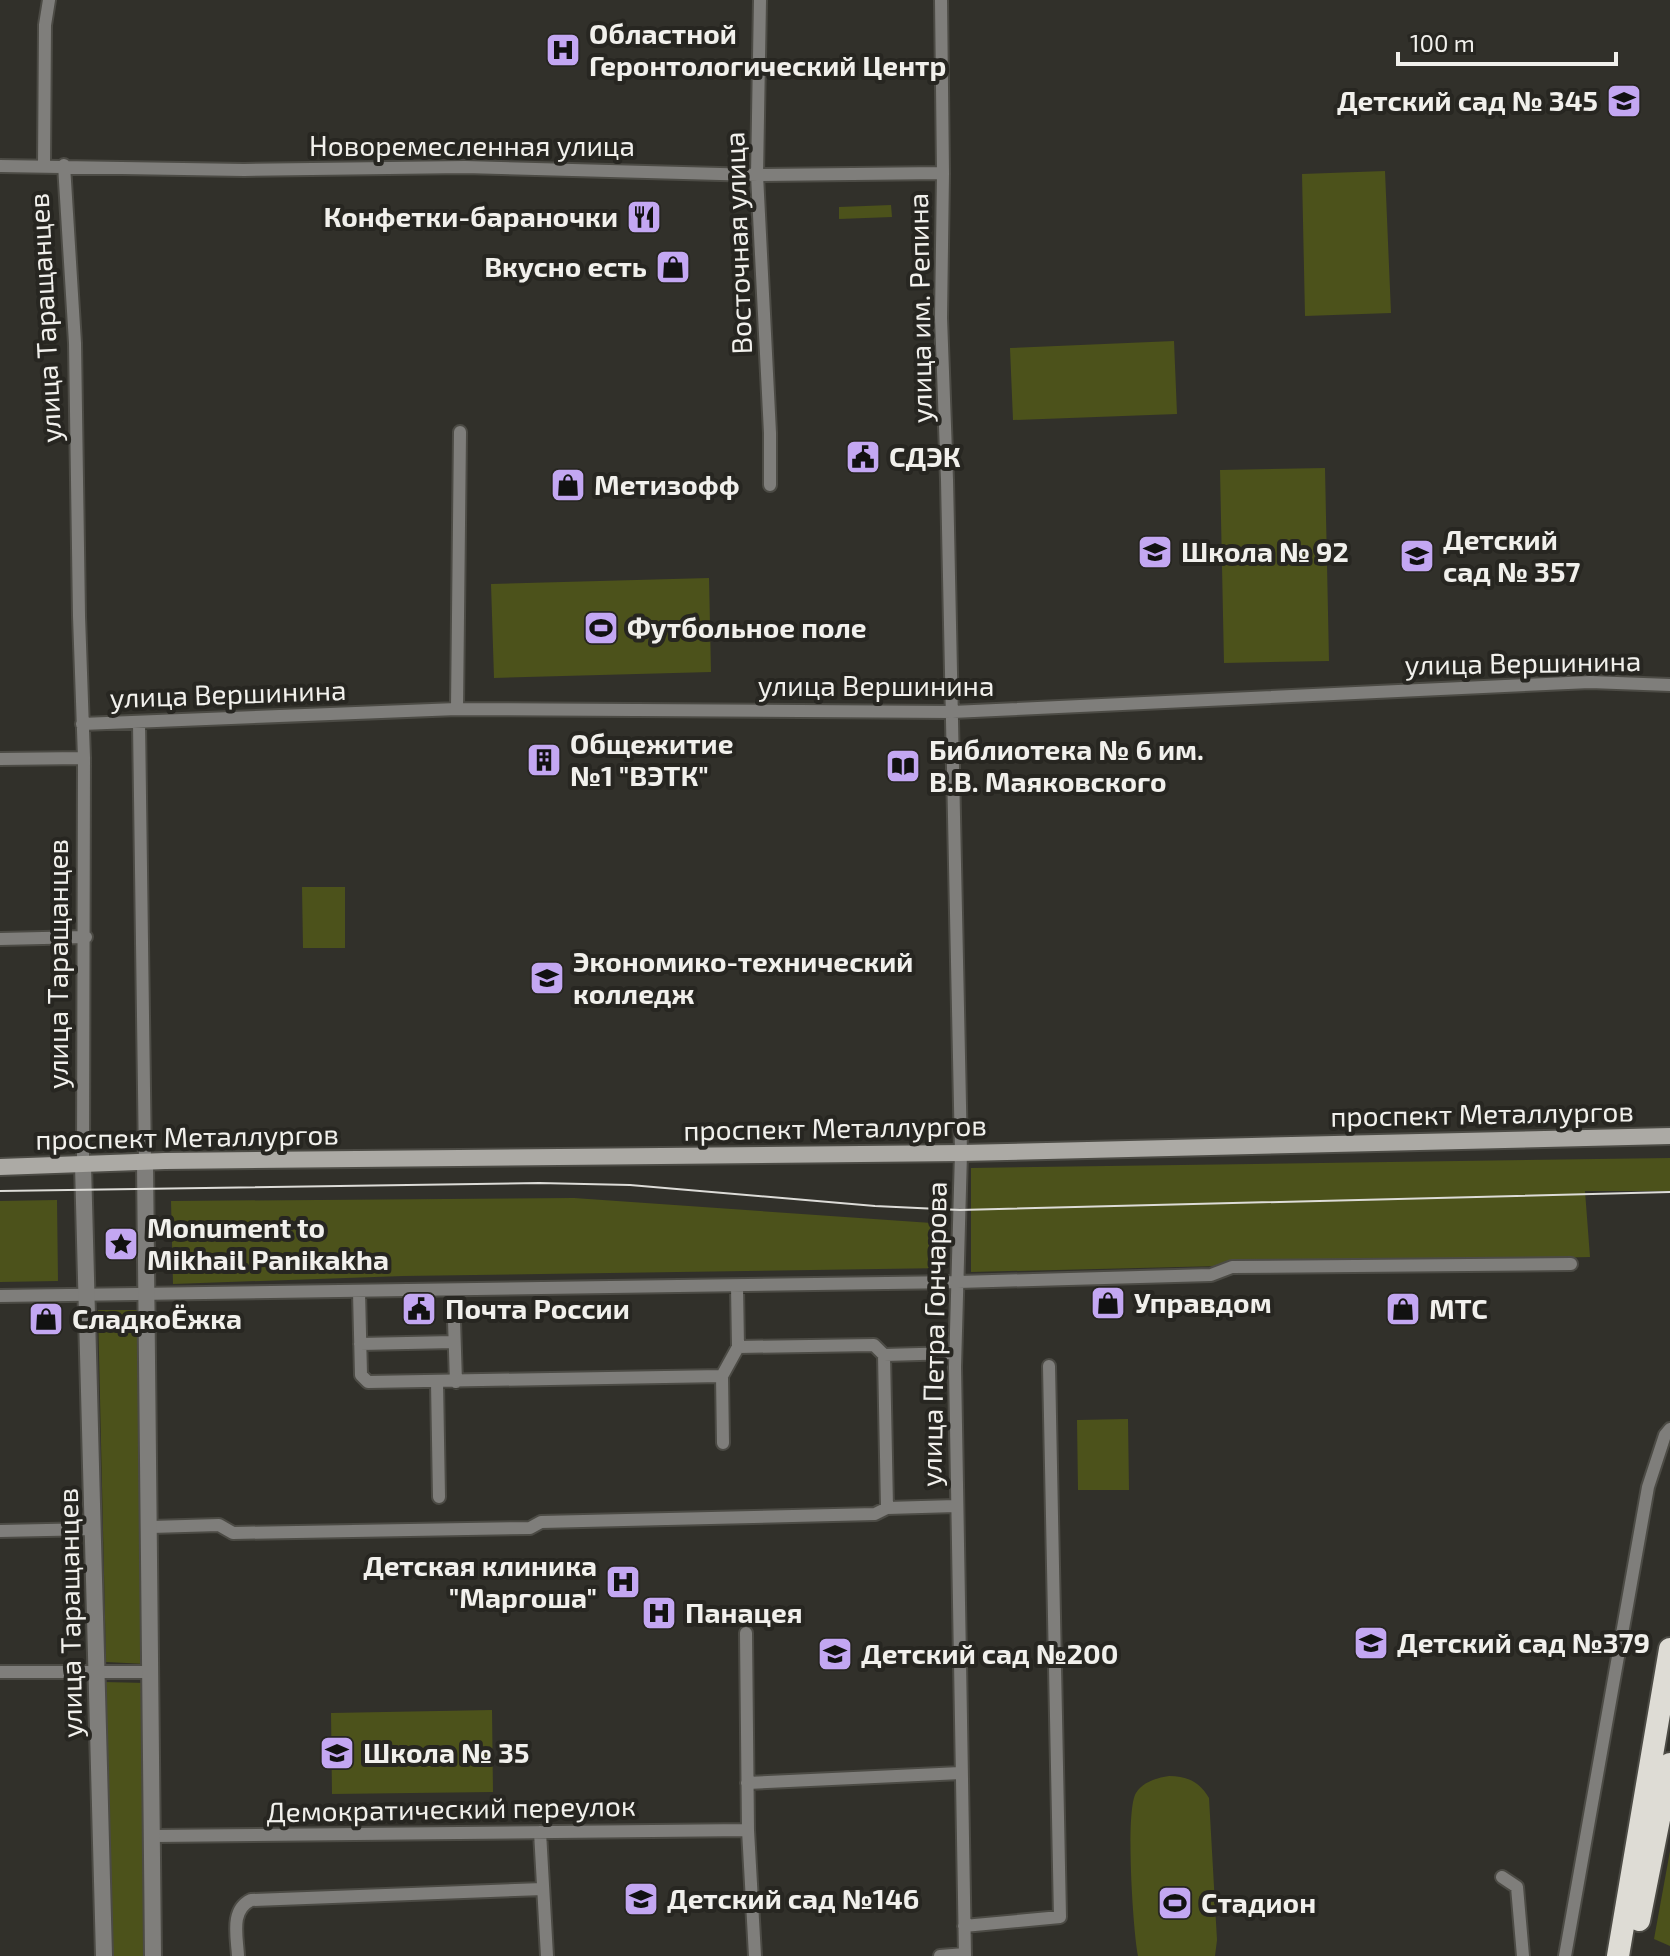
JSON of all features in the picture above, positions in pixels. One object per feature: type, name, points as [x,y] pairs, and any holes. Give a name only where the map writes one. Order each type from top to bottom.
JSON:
[{"type":"highway","points":[[1618,1956],[1670,1649]]},
{"type":"highway","points":[[1632,1956],[1670,1764]]},
{"type":"main road","name":"проспект Металлургов","points":[[0,1167],[145,1162],[961,1153],[1670,1136]]},
{"type":"street","points":[[44,165],[45,25],[49,0]]},
{"type":"street","name":"Восточная улица","points":[[760,0],[757,175],[770,485]]},
{"type":"street","name":"улица им. Репина","points":[[941,0],[941,318],[952,712]]},
{"type":"street","name":"улица Таращанцев","points":[[64,165],[75,343],[86,937],[83,1165],[104,1956]]},
{"type":"street","name":"Новоремесленная улица","points":[[0,166],[244,170],[465,167],[757,175],[943,173]]},
{"type":"street","points":[[457,709],[460,432]]},
{"type":"street","name":"улица Вершинина","points":[[82,724],[457,709],[952,712],[1574,682],[1670,685]]},
{"type":"street","name":"улица Петра Гончарова","points":[[952,712],[961,1153],[955,1353],[965,1955]]},
{"type":"street","points":[[139,723],[151,1527],[153,1956]]},
{"type":"street","points":[[0,759],[84,758]]},
{"type":"street","points":[[0,939],[86,937]]},
{"type":"street","points":[[0,1296],[958,1282],[1211,1275],[1232,1267],[1571,1264]]},
{"type":"street","points":[[723,1443],[722,1376],[738,1347],[737,1286]]},
{"type":"street","points":[[453,1290],[456,1382]]},
{"type":"street","points":[[359,1292],[361,1375],[368,1382],[722,1376]]},
{"type":"street","points":[[360,1344],[454,1342]]},
{"type":"street","points":[[738,1347],[874,1345],[884,1355],[887,1508]]},
{"type":"street","points":[[884,1355],[955,1353]]},
{"type":"street","points":[[964,1926],[1060,1917],[1049,1366]]},
{"type":"street","points":[[437,1382],[439,1497]]},
{"type":"street","points":[[1565,1956],[1648,1487],[1665,1435],[1670,1429]]},
{"type":"street","points":[[151,1527],[219,1525],[233,1533],[530,1528],[541,1522],[875,1514],[887,1508],[956,1506]]},
{"type":"street","points":[[0,1531],[94,1529]]},
{"type":"street","points":[[746,1633],[748,1830],[755,1956]]},
{"type":"street","points":[[0,1672],[151,1672]]},
{"type":"street","points":[[747,1783],[961,1773]]},
{"type":"street","name":"Демократический переулок","points":[[154,1836],[748,1830]]},
{"type":"street","points":[[540,1832],[547,1956]]},
{"type":"street","points":[[1502,1877],[1517,1887],[1523,1956]]},
{"type":"street","points":[[238,1956],[237,1913],[242,1904],[251,1900],[543,1889]]},
{"type":"street","points":[[940,1956],[965,1955]]},
{"type":"green space","points":[[1385,171],[1391,313],[1305,316],[1302,174]]},
{"type":"green space","points":[[891,205],[892,217],[839,219],[839,207]]},
{"type":"green space","points":[[1174,341],[1177,414],[1013,420],[1010,348]]},
{"type":"green space","points":[[1325,468],[1329,661],[1224,663],[1220,470]]},
{"type":"green space","name":"Футбольное поле","points":[[709,578],[711,672],[494,678],[491,584]]},
{"type":"green space","points":[[302,887],[345,887],[345,948],[303,948]]},
{"type":"green space","points":[[1670,1158],[1670,1191],[1585,1191],[1590,1257],[971,1272],[971,1168]]},
{"type":"green space","points":[[574,1198],[946,1224],[946,1268],[403,1276],[173,1284],[171,1201]]},
{"type":"green space","points":[[57,1200],[58,1281],[0,1282],[0,1201]]},
{"type":"green space","points":[[98,1310],[143,1310],[146,1664],[106,1662]]},
{"type":"green space","points":[[1128,1419],[1129,1490],[1078,1490],[1077,1420]]},
{"type":"green space","points":[[104,1682],[146,1683],[147,1956],[110,1956]]},
{"type":"green space","points":[[492,1710],[493,1792],[332,1794],[331,1713]]},
{"type":"green space","name":"Стадион","points":[[1169,1776],[1192,1781],[1209,1798],[1217,1940],[1215,1956],[1138,1956],[1131,1872],[1133,1804],[1142,1786]]},
{"type":"green space","points":[[1670,1851],[1670,1946],[1654,1939]]},
{"type":"tram line","points":[[0,1191],[539,1183],[630,1185],[875,1206],[960,1210],[1670,1192]]},
{"type":"place","name":"Областной Геронтологический Центр","points":[[563,50]]},
{"type":"place","name":"Детский сад № 345","points":[[1624,101]]},
{"type":"place","name":"Конфетки-бараночки","points":[[644,217]]},
{"type":"place","name":"Вкусно есть","points":[[673,267]]},
{"type":"place","name":"СДЭК","points":[[863,457]]},
{"type":"place","name":"Метизофф","points":[[568,485]]},
{"type":"place","name":"Школа № 92","points":[[1155,552]]},
{"type":"place","name":"Детский сад № 357","points":[[1417,556]]},
{"type":"place","name":"Футбольное поле","points":[[601,628]]},
{"type":"place","name":"Общежитие №1 \"ВЭТК\"","points":[[544,760]]},
{"type":"place","name":"Библиотека № 6 им. В.В. Маяковского","points":[[903,766]]},
{"type":"place","name":"Экономико-технический колледж","points":[[547,978]]},
{"type":"place","name":"Monument to Mikhail Panikakha","points":[[121,1244]]},
{"type":"place","name":"Управдом","points":[[1108,1303]]},
{"type":"place","name":"Почта России","points":[[419,1309]]},
{"type":"place","name":"МТС","points":[[1403,1309]]},
{"type":"place","name":"СладкоЁжка","points":[[46,1319]]},
{"type":"place","name":"Детская клиника \"Маргоша\"","points":[[623,1582]]},
{"type":"place","name":"Панацея","points":[[659,1613]]},
{"type":"place","name":"Детский сад №379","points":[[1371,1643]]},
{"type":"place","name":"Детский сад №200","points":[[835,1654]]},
{"type":"place","name":"Школа № 35","points":[[337,1753]]},
{"type":"place","name":"Детский сад №146","points":[[641,1899]]},
{"type":"place","name":"Стадион","points":[[1175,1903]]}]
